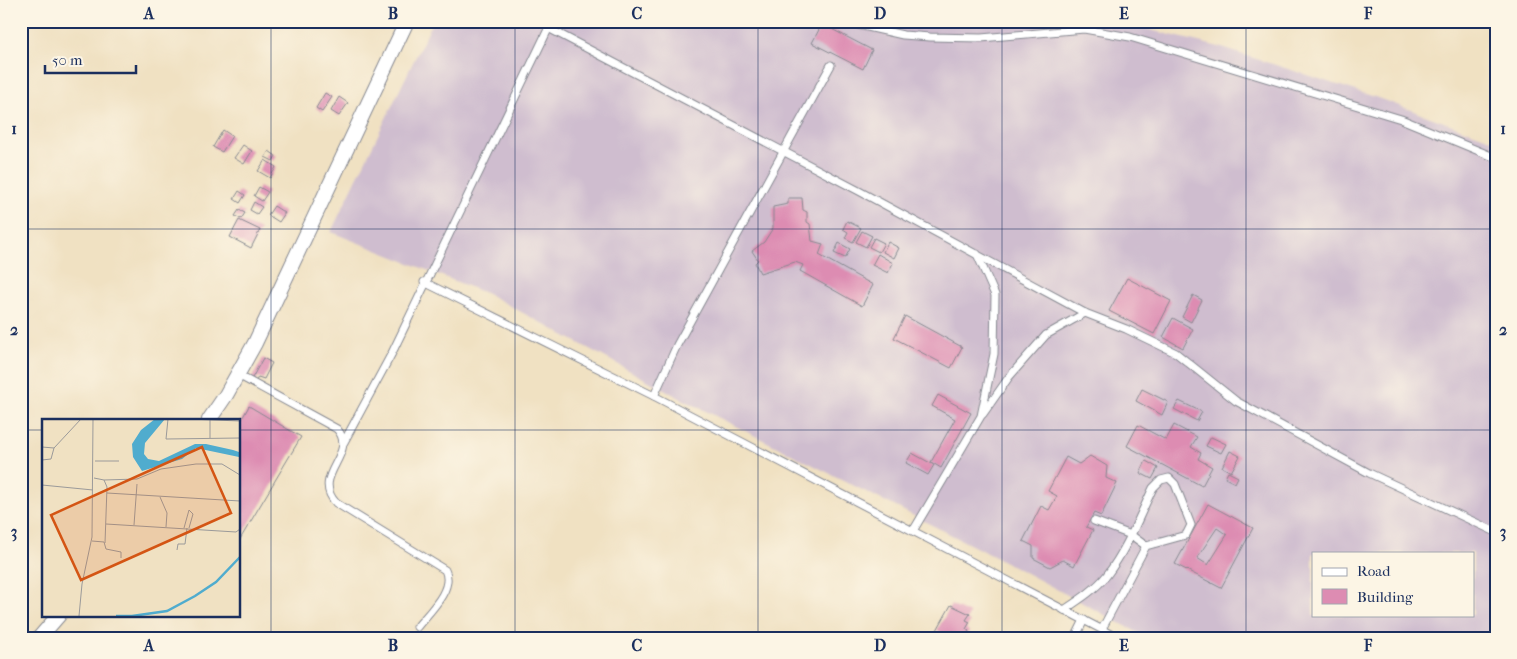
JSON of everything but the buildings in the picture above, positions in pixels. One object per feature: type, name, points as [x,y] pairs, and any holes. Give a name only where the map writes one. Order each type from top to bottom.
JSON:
[{"type":"street","points":[[209,419],[238,375],[256,343],[407,21]]},
{"type":"street","points":[[39,638],[58,616]]},
{"type":"lane","points":[[417,627],[446,587],[448,577],[445,570],[336,503],[329,496],[327,486],[329,477],[344,442],[354,427],[392,353],[424,282],[550,30],[552,21]]},
{"type":"lane","points":[[841,21],[903,35],[930,37],[981,38],[1084,28],[1130,37],[1401,119],[1496,158]]},
{"type":"lane","points":[[550,30],[783,151],[1085,313],[1126,329],[1176,353],[1236,401],[1369,473],[1496,532]]},
{"type":"lane","points":[[654,396],[677,345],[831,65]]},
{"type":"lane","points":[[977,254],[995,295],[994,354],[981,416]]},
{"type":"lane","points":[[424,282],[654,396],[1118,638]]},
{"type":"lane","points":[[913,531],[981,416],[1009,377],[1046,334],[1085,313]]},
{"type":"lane","points":[[238,375],[337,429],[343,436],[344,442]]},
{"type":"lane","points":[[1064,610],[1083,597],[1106,577],[1131,535],[1153,488],[1161,480],[1169,478],[1175,484],[1191,525],[1186,535],[1146,546],[1102,629]]},
{"type":"lane","points":[[1094,521],[1131,535],[1146,546]]},
{"type":"lane","points":[[1075,638],[1084,620]]},
{"type":"shaded area","points":[[433,21],[997,21],[1003,25],[1058,21],[1114,21],[1219,47],[1375,97],[1496,141],[1496,638],[1148,638],[1015,567],[680,398],[490,295],[331,232]]}]
